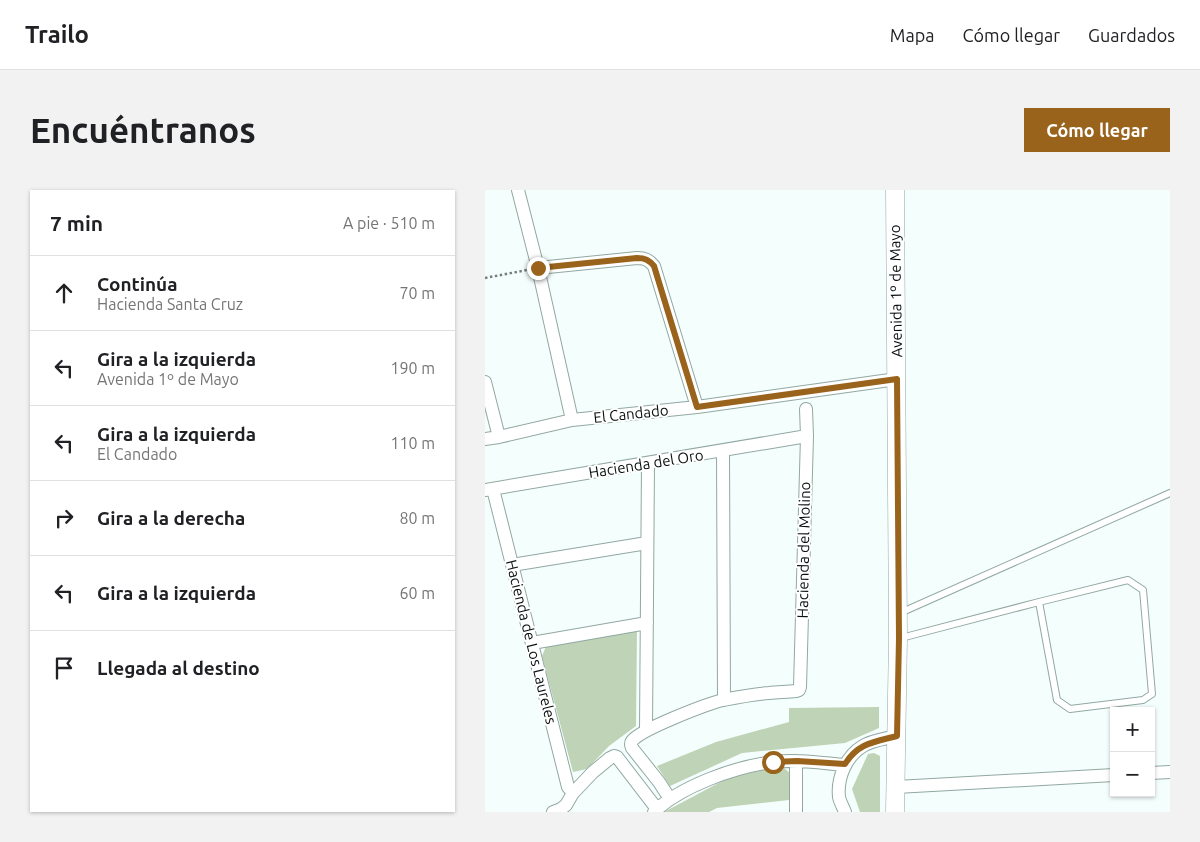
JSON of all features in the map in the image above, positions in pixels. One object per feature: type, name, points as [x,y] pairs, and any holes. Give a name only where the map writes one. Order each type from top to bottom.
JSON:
[{"type":"main road","name":"Avenida 1º de Mayo","points":[[895,190],[899,638],[895,812]]},
{"type":"street","points":[[519,190],[572,420]]},
{"type":"street","points":[[538,268],[637,258],[647,259],[651,262],[654,266],[697,407]]},
{"type":"street","name":"El Candado","points":[[485,439],[572,420],[697,407],[897,379]]},
{"type":"street","points":[[485,382],[499,437]]},
{"type":"street","name":"Hacienda del Molino","points":[[723,700],[768,693],[793,692],[799,690],[801,684],[806,409]]},
{"type":"street","name":"Hacienda del Oro","points":[[489,489],[807,436]]},
{"type":"street","points":[[670,799],[631,745],[633,741],[646,731],[701,707],[723,700],[723,451]]},
{"type":"street","points":[[646,731],[648,463]]},
{"type":"street","name":"Hacienda de Los Laureles","points":[[489,489],[512,565],[568,787],[573,793]]},
{"type":"street","points":[[512,565],[647,543]]},
{"type":"street","points":[[532,643],[647,623]]},
{"type":"street","points":[[845,812],[839,797],[839,788],[845,764],[849,757],[862,746],[897,736]]},
{"type":"street","points":[[553,812],[564,808],[573,793],[593,772],[614,756],[617,757],[655,811],[670,799],[692,786],[727,772],[773,762],[797,761],[845,764]]},
{"type":"street","points":[[796,812],[797,761]]},
{"type":"street","points":[[1155,773],[1170,772]]},
{"type":"street","points":[[896,787],[1110,776]]},
{"type":"lane","points":[[898,614],[1170,493]]},
{"type":"lane","points":[[899,638],[1039,602],[1128,580],[1143,590],[1152,694],[1143,700],[1071,708],[1057,700],[1039,602]]},
{"type":"path","points":[[485,278],[538,268]]},
{"type":"green space","points":[[637,629],[636,726],[609,746],[587,769],[573,772],[542,656],[547,644]]},
{"type":"green space","points":[[879,707],[879,728],[845,743],[742,753],[670,786],[657,766],[716,742],[789,722],[789,708]]},
{"type":"green space","points":[[874,753],[880,756],[880,812],[860,812],[852,789],[868,754]]},
{"type":"green space","points":[[784,768],[791,774],[789,800],[717,808],[709,812],[664,812],[728,778],[762,770]]},
{"type":"route","points":[[538,268],[637,258],[647,259],[651,262],[654,266],[697,407],[897,379],[899,638],[897,736],[862,746],[849,757],[845,764],[797,761],[773,762]]}]
